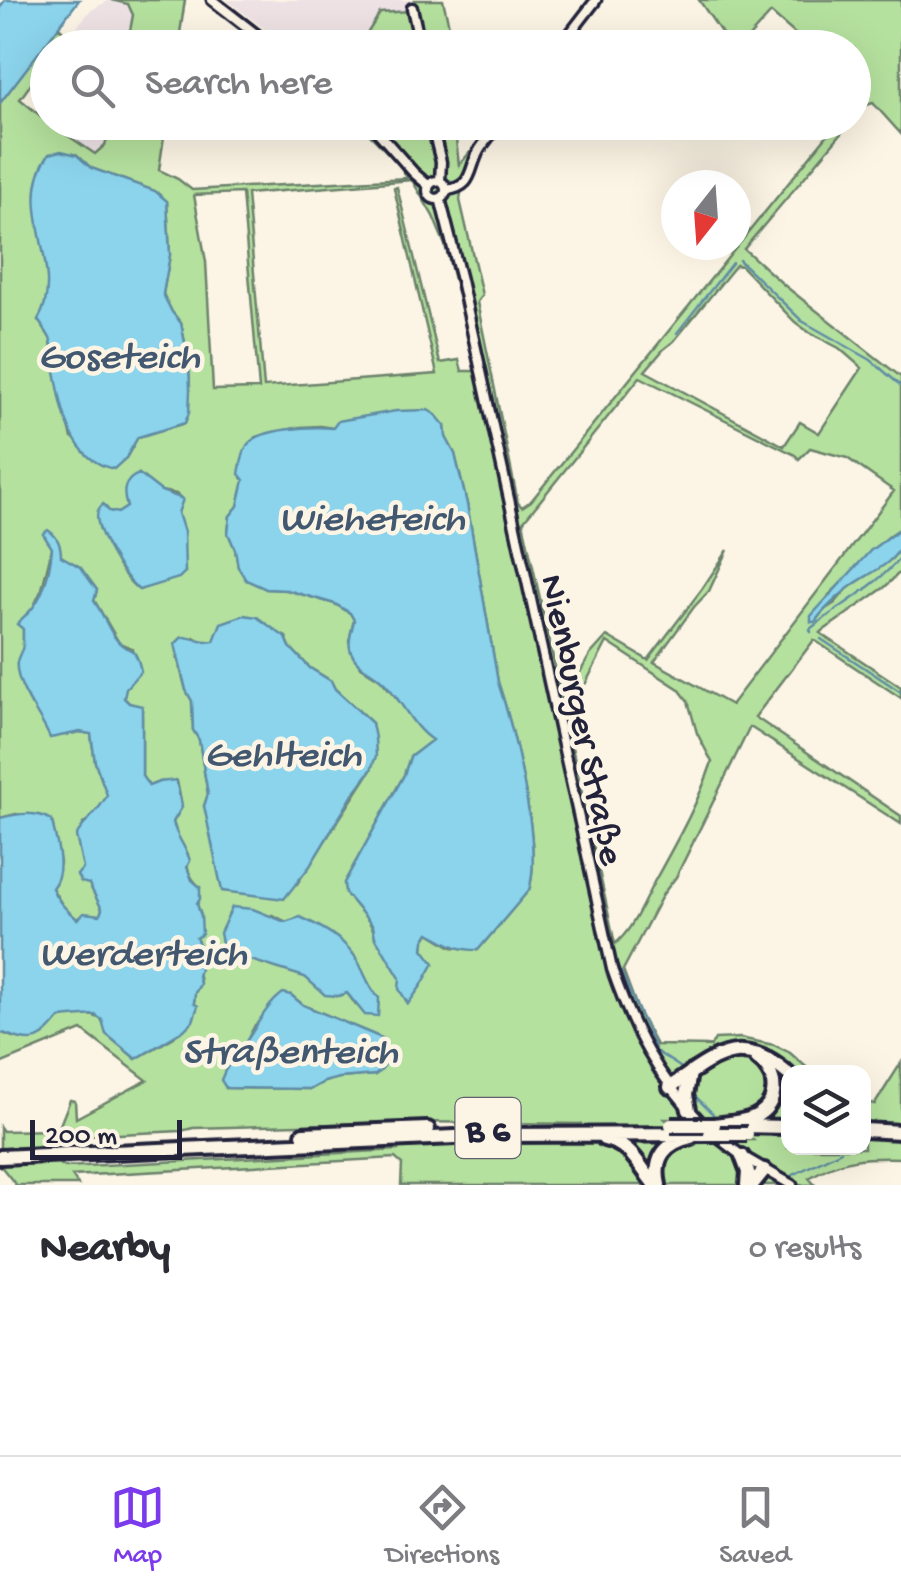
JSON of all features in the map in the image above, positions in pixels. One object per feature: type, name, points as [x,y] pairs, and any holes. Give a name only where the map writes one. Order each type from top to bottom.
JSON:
[{"type":"highway","points":[[670,1087],[718,1056],[746,1052],[768,1058],[781,1068]]},
{"type":"highway","points":[[739,1127],[768,1107],[774,1089],[772,1074],[762,1060],[746,1052]]},
{"type":"highway","points":[[689,1110],[686,1095],[690,1073]]},
{"type":"highway","name":"B 6","points":[[739,1127],[781,1135]]},
{"type":"highway","name":"B 6","points":[[0,1157],[62,1150],[407,1134],[679,1132],[781,1127]]},
{"type":"highway","points":[[871,1128],[899,1134]]},
{"type":"highway","points":[[590,1132],[624,1146],[657,1185]]},
{"type":"highway","name":"B 6","points":[[407,1134],[590,1132]]},
{"type":"highway","points":[[657,1185],[660,1155],[679,1132]]},
{"type":"highway","points":[[871,1137],[899,1134]]},
{"type":"highway","name":"B 6","points":[[0,1148],[62,1150]]},
{"type":"highway","points":[[742,1156],[750,1185]]},
{"type":"highway","points":[[750,1185],[764,1170]]},
{"type":"street","points":[[212,0],[251,30]]},
{"type":"street","points":[[573,30],[596,0]]},
{"type":"street","points":[[412,8],[417,30]]},
{"type":"street","points":[[384,140],[429,186],[430,194],[440,198],[444,196],[441,162],[434,140]]},
{"type":"street","points":[[429,186],[435,181],[456,189],[466,183],[486,140]]},
{"type":"street","name":"Nienburger Straße","points":[[440,198],[607,950],[626,1012],[648,1055],[689,1110],[742,1156],[788,1183]]},
{"type":"shaded area","points":[[109,0],[128,4],[133,14],[130,30],[74,30],[90,11]]},
{"type":"shaded area","points":[[227,0],[415,0],[418,8],[380,13],[369,30],[266,30]]},
{"type":"shaded area","points":[[75,140],[107,140],[95,154]]},
{"type":"green space","points":[[111,0],[185,0],[181,30],[130,30],[133,15],[128,4]]},
{"type":"green space","points":[[415,0],[443,0],[450,30],[369,30],[380,13],[418,8]]},
{"type":"green space","points":[[699,0],[901,0],[901,134],[871,104],[871,30],[790,30],[771,13],[756,30],[719,30]]},
{"type":"green space","points":[[30,63],[30,85],[20,99],[30,107],[30,140],[74,140],[95,154],[107,140],[163,140],[159,170],[192,190],[407,178],[375,140],[456,140],[459,165],[480,140],[492,140],[479,157],[460,200],[482,295],[477,302],[518,503],[522,507],[531,501],[726,260],[751,260],[751,255],[901,377],[901,528],[829,595],[815,622],[847,589],[892,558],[901,544],[901,571],[820,633],[901,687],[901,698],[814,640],[755,717],[901,816],[901,824],[750,727],[676,877],[623,970],[656,1045],[711,1046],[715,1039],[740,1038],[774,1045],[804,1065],[781,1065],[781,1155],[871,1155],[871,1103],[875,1104],[901,1063],[901,1158],[843,1163],[809,1178],[815,1185],[401,1185],[402,1164],[395,1158],[72,1176],[78,1185],[16,1185],[0,1165],[0,1127],[3,1131],[58,1130],[70,1100],[75,1101],[76,1118],[147,1080],[82,1030],[0,1064],[0,1032],[15,1038],[58,1019],[93,1016],[102,1020],[106,1034],[136,1059],[174,1037],[200,984],[200,946],[196,938],[201,916],[197,904],[200,887],[189,872],[188,854],[173,822],[182,807],[177,781],[149,786],[142,777],[142,707],[124,698],[132,648],[119,643],[94,600],[97,590],[80,567],[52,548],[42,589],[23,629],[23,649],[17,663],[22,686],[50,737],[91,734],[95,762],[108,795],[99,812],[83,824],[89,884],[102,909],[100,916],[77,919],[64,908],[52,888],[60,863],[52,821],[16,814],[0,818],[0,103]],"holes":[[[77,155],[91,168],[155,191],[167,201],[170,255],[163,294],[181,323],[189,362],[185,423],[138,437],[126,458],[72,438],[51,339],[38,320],[45,308]],[[412,180],[445,245],[477,368],[462,371],[459,360],[440,363],[397,187],[394,188],[437,374],[264,387],[247,194]],[[242,193],[259,389],[213,390],[206,262],[194,195]],[[736,265],[795,322],[839,348],[862,368],[819,433],[800,422],[784,446],[645,371]],[[640,377],[799,459],[810,448],[847,458],[894,491],[731,705],[654,662],[709,591],[728,550],[648,660],[607,636],[590,655],[563,702],[523,522]],[[445,426],[455,454],[498,682],[524,787],[532,845],[529,890],[478,950],[452,947],[429,933],[423,949],[433,963],[375,937],[346,891],[344,883],[404,775],[410,757],[433,740],[380,679],[361,667],[349,641],[354,620],[350,613],[335,604],[287,590],[266,589],[238,567],[228,533],[230,516],[238,506],[256,437],[300,427]],[[139,474],[161,491],[182,499],[178,513],[185,572],[139,590],[132,584],[106,542],[98,511],[104,505],[118,513],[127,507]],[[276,632],[286,637],[310,668],[331,681],[372,723],[371,770],[297,884],[204,806],[208,794],[199,739],[193,730],[192,701],[177,656],[194,637],[204,643]],[[607,642],[679,689],[688,701],[697,733],[712,762],[693,809],[641,908],[615,944],[565,715],[576,702]],[[272,915],[354,954],[372,991],[356,1005],[347,993],[338,996],[305,977],[232,954]],[[291,995],[303,1005],[384,1039],[385,1063],[375,1075],[339,1078],[311,1089],[226,1088],[227,1063],[245,1044],[255,1025]],[[665,1119],[730,1119],[753,1140],[689,1141]],[[409,1122],[398,1150],[65,1167],[55,1161],[58,1137],[193,1128]],[[411,1122],[581,1124],[584,1142],[422,1145]]]},
{"type":"green space","points":[[823,140],[836,140],[751,241],[751,229]]},
{"type":"water","points":[[5,0],[79,0],[56,30],[30,30],[30,64],[0,103],[0,7]]},
{"type":"water","name":"Goseteich","points":[[61,151],[77,155],[91,168],[155,191],[167,201],[170,255],[163,294],[181,323],[189,363],[189,413],[185,423],[138,437],[114,469],[86,454],[69,428],[51,341],[38,320],[46,300],[47,280],[35,196],[49,154]]},
{"type":"water","name":"Wieheteich","points":[[428,410],[445,426],[467,504],[498,682],[524,786],[532,870],[529,890],[478,950],[457,947],[429,933],[423,949],[434,963],[408,1004],[399,989],[400,978],[375,937],[373,926],[345,893],[344,883],[404,775],[410,757],[432,740],[417,727],[387,686],[353,657],[350,645],[354,620],[350,613],[335,604],[287,590],[266,589],[246,580],[228,533],[244,480],[239,474],[243,454],[255,439],[288,429],[333,428],[338,421]]},
{"type":"water","points":[[139,474],[161,491],[183,499],[178,513],[184,532],[185,572],[179,578],[139,590],[111,553],[97,519],[103,504],[118,513],[127,507],[125,487]]},
{"type":"water","points":[[901,528],[901,545],[892,558],[850,587],[811,622],[811,616],[871,550]]},
{"type":"water","name":"Werderteich","points":[[48,530],[58,542],[61,556],[80,567],[97,590],[94,601],[116,639],[136,655],[141,671],[126,688],[124,698],[142,706],[142,776],[149,786],[176,780],[182,807],[173,822],[189,856],[187,867],[192,880],[200,887],[197,904],[202,934],[196,938],[200,946],[200,984],[195,993],[194,1003],[198,1006],[193,1021],[136,1059],[106,1034],[102,1020],[95,1015],[60,1018],[34,1040],[0,1032],[0,818],[33,814],[52,821],[60,864],[52,888],[56,897],[77,919],[84,913],[100,915],[102,909],[89,884],[81,882],[77,875],[83,868],[76,836],[107,795],[95,762],[91,734],[80,732],[50,738],[17,671],[23,629],[17,624],[39,599],[45,582],[52,548],[43,534]]},
{"type":"water","name":"Gehlteich","points":[[244,615],[257,617],[286,638],[310,668],[331,681],[372,723],[375,738],[376,756],[371,770],[310,866],[284,899],[222,891],[204,806],[208,794],[199,740],[193,730],[192,701],[175,644],[182,637],[214,641],[221,623]]},
{"type":"water","points":[[232,907],[253,909],[285,922],[300,917],[336,937],[354,955],[379,998],[378,1016],[365,1015],[347,993],[325,995],[305,977],[232,954],[222,943],[220,933]]},
{"type":"water","name":"Straßenteich","points":[[283,993],[384,1039],[387,1054],[383,1068],[375,1075],[339,1078],[311,1089],[226,1088],[221,1080],[228,1066]]},
{"type":"waterway","points":[[739,260],[802,321],[871,360],[901,386]]},
{"type":"waterway","points":[[677,333],[732,263]]},
{"type":"waterway","points":[[811,632],[901,557]]},
{"type":"waterway","points":[[821,639],[901,692]]},
{"type":"waterway","points":[[621,972],[655,1048]]},
{"type":"waterway","points":[[657,1052],[683,1069]]},
{"type":"waterway","points":[[694,1085],[695,1096],[713,1114]]},
{"type":"waterway","points":[[783,1185],[791,1176],[833,1155]]}]
